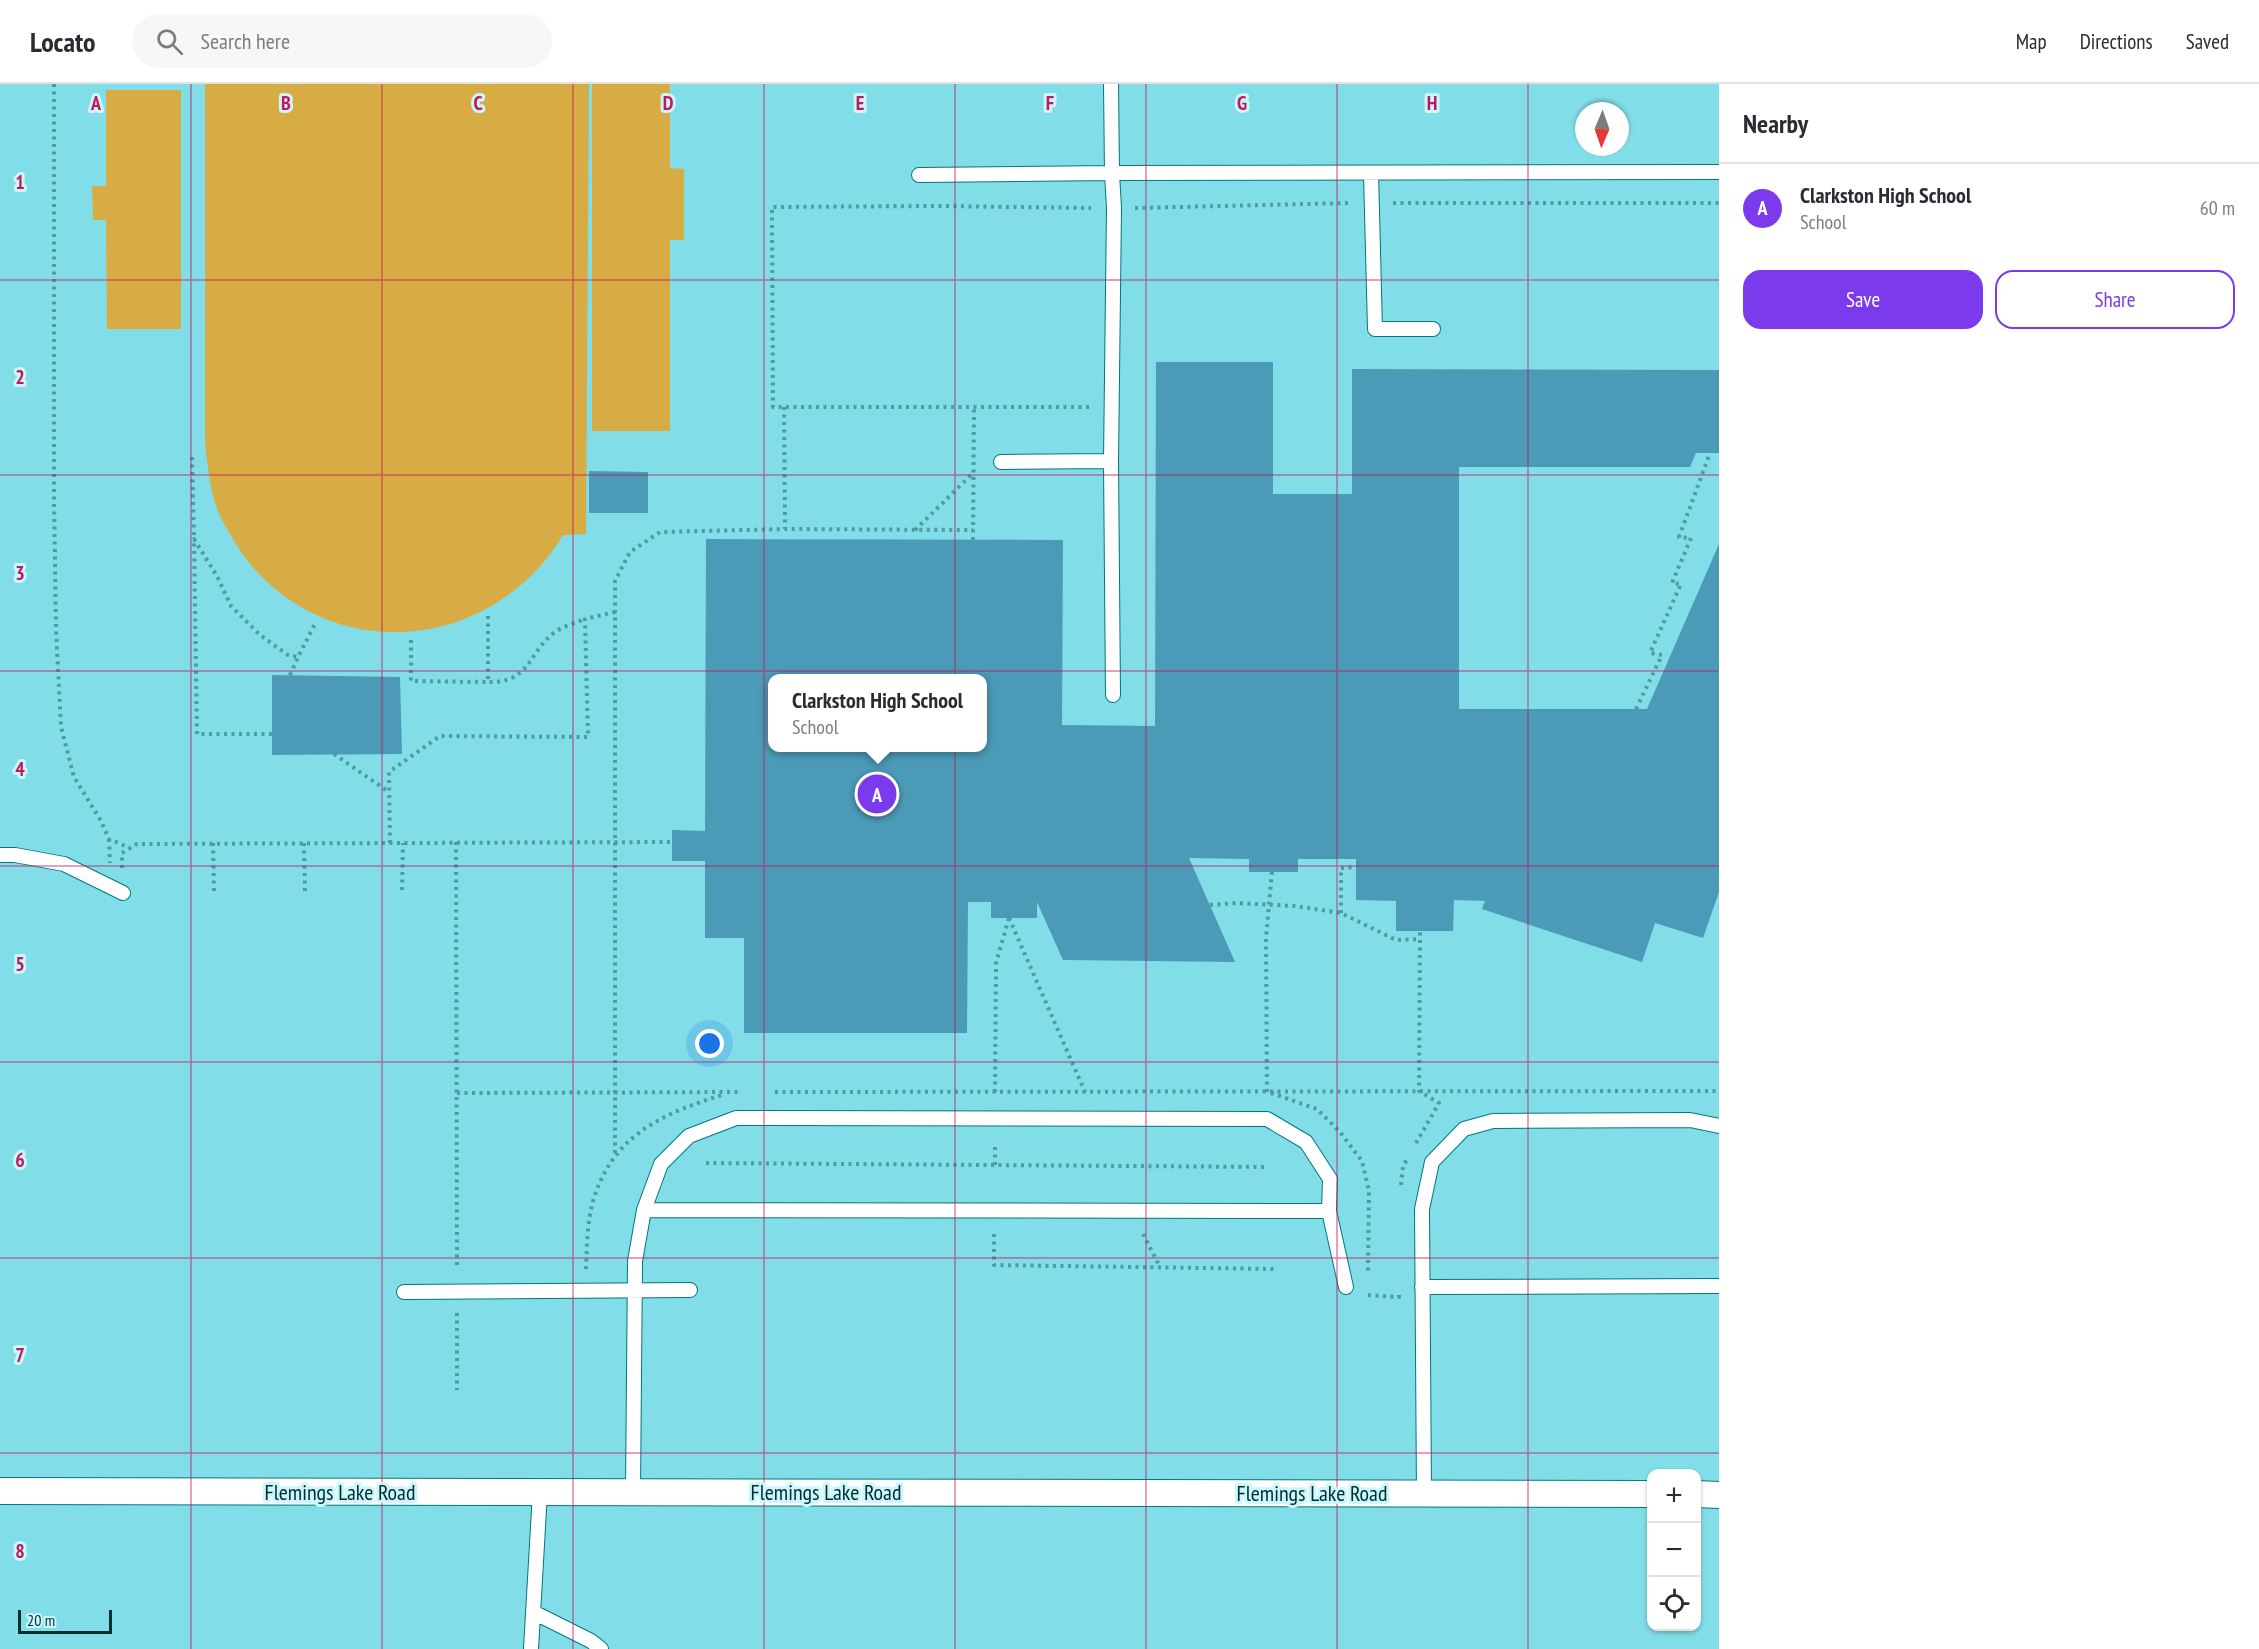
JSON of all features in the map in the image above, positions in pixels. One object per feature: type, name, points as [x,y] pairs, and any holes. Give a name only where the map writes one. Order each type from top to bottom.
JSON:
[{"type":"street","name":"Flemings Lake Road","points":[[0,1491],[1647,1494]]},
{"type":"street","points":[[1701,1494],[1719,1495]]},
{"type":"lane","points":[[1111,84],[1114,208],[1111,461],[1113,695]]},
{"type":"lane","points":[[919,175],[1719,172]]},
{"type":"lane","points":[[1371,173],[1375,329],[1433,329]]},
{"type":"lane","points":[[1001,462],[1111,461]]},
{"type":"lane","points":[[0,855],[15,855],[64,864],[123,893]]},
{"type":"lane","points":[[633,1492],[634,1260],[644,1210],[661,1164],[689,1136],[736,1118],[1267,1119],[1306,1142],[1330,1179],[1329,1211],[1346,1287]]},
{"type":"lane","points":[[1424,1494],[1422,1209],[1432,1162],[1464,1129],[1493,1121],[1690,1120],[1719,1126]]},
{"type":"lane","points":[[644,1210],[1329,1211]]},
{"type":"lane","points":[[1422,1287],[1719,1286]]},
{"type":"lane","points":[[404,1292],[690,1290]]},
{"type":"lane","points":[[531,1649],[540,1492]]},
{"type":"lane","points":[[533,1612],[591,1641],[601,1649]]},
{"type":"path","points":[[54,84],[54,498],[56,629],[61,727],[74,777],[101,821],[109,839],[130,848]]},
{"type":"path","points":[[1090,407],[773,407],[772,207],[1114,208],[1372,202],[1719,203]]},
{"type":"path","points":[[784,407],[785,529]]},
{"type":"path","points":[[973,540],[974,408]]},
{"type":"path","points":[[1636,709],[1662,655],[1650,653],[1681,584],[1672,583],[1691,538],[1679,537],[1710,453]]},
{"type":"path","points":[[192,457],[197,734],[272,734]]},
{"type":"path","points":[[915,530],[973,473]]},
{"type":"path","points":[[615,1153],[615,581],[630,552],[660,532],[785,529],[973,530]]},
{"type":"path","points":[[194,538],[217,576],[231,606],[260,635],[288,655],[298,657]]},
{"type":"path","points":[[411,640],[411,681],[502,682],[523,672],[555,631],[585,619],[615,612]]},
{"type":"path","points":[[488,616],[488,682]]},
{"type":"path","points":[[390,843],[389,772],[440,736],[588,737],[585,619]]},
{"type":"path","points":[[290,675],[316,622]]},
{"type":"path","points":[[334,754],[389,793]]},
{"type":"path","points":[[456,842],[457,1276]]},
{"type":"path","points":[[123,893],[122,854],[137,844],[672,842]]},
{"type":"path","points":[[213,843],[214,892]]},
{"type":"path","points":[[304,843],[305,891]]},
{"type":"path","points":[[402,890],[403,843]]},
{"type":"path","points":[[1341,913],[1341,868],[1356,867]]},
{"type":"path","points":[[1267,1092],[1266,938],[1272,872]]},
{"type":"path","points":[[1210,905],[1236,903],[1295,906],[1341,913],[1396,940],[1420,939]]},
{"type":"path","points":[[995,1092],[996,963],[1009,918],[1085,1092]]},
{"type":"path","points":[[1419,1091],[1420,930]]},
{"type":"path","points":[[1413,1148],[1439,1103],[1419,1091]]},
{"type":"path","points":[[765,1092],[1719,1091]]},
{"type":"path","points":[[586,1270],[588,1230],[596,1193],[615,1153],[660,1119],[702,1101],[731,1092]]},
{"type":"path","points":[[456,1093],[742,1092]]},
{"type":"path","points":[[1267,1092],[1317,1109],[1340,1132],[1362,1161],[1368,1191],[1368,1273]]},
{"type":"path","points":[[995,1146],[995,1165]]},
{"type":"path","points":[[1400,1194],[1403,1166],[1408,1157]]},
{"type":"path","points":[[706,1163],[1268,1167]]},
{"type":"path","points":[[994,1234],[994,1265],[1274,1269]]},
{"type":"path","points":[[1143,1234],[1160,1267]]},
{"type":"path","points":[[1368,1284],[1368,1296],[1399,1297],[1399,1285]]},
{"type":"path","points":[[457,1313],[457,1390]]},
{"type":"shaded area","points":[[205,84],[589,84],[586,534],[563,535],[535,571],[502,599],[464,619],[423,630],[381,632],[339,624],[299,606],[263,578],[245,558],[230,534],[214,501],[205,443]]},
{"type":"shaded area","points":[[592,84],[670,84],[670,168],[684,169],[684,240],[670,240],[670,431],[592,431]]},
{"type":"shaded area","points":[[106,90],[181,90],[181,329],[107,329],[106,220],[93,220],[92,186],[106,186]]},
{"type":"building","points":[[1156,362],[1273,362],[1273,494],[1352,494],[1352,369],[1719,370],[1719,453],[1696,453],[1690,467],[1459,467],[1459,709],[1647,709],[1719,544],[1719,892],[1703,938],[1655,923],[1642,962],[1482,909],[1485,901],[1454,900],[1453,931],[1396,931],[1396,901],[1356,900],[1356,859],[1298,859],[1298,872],[1249,872],[1249,859],[1189,858],[1235,962],[1063,960],[1037,902],[1037,918],[991,918],[991,902],[968,902],[967,1033],[744,1033],[744,938],[705,938],[705,861],[672,861],[672,830],[705,831],[706,539],[1063,540],[1062,725],[1155,726]]},
{"type":"building","points":[[589,471],[648,472],[648,513],[589,513]]},
{"type":"building","points":[[272,675],[400,677],[402,754],[272,755]]},
{"type":"place","name":"Clarkston High School","points":[[877,794]]}]
